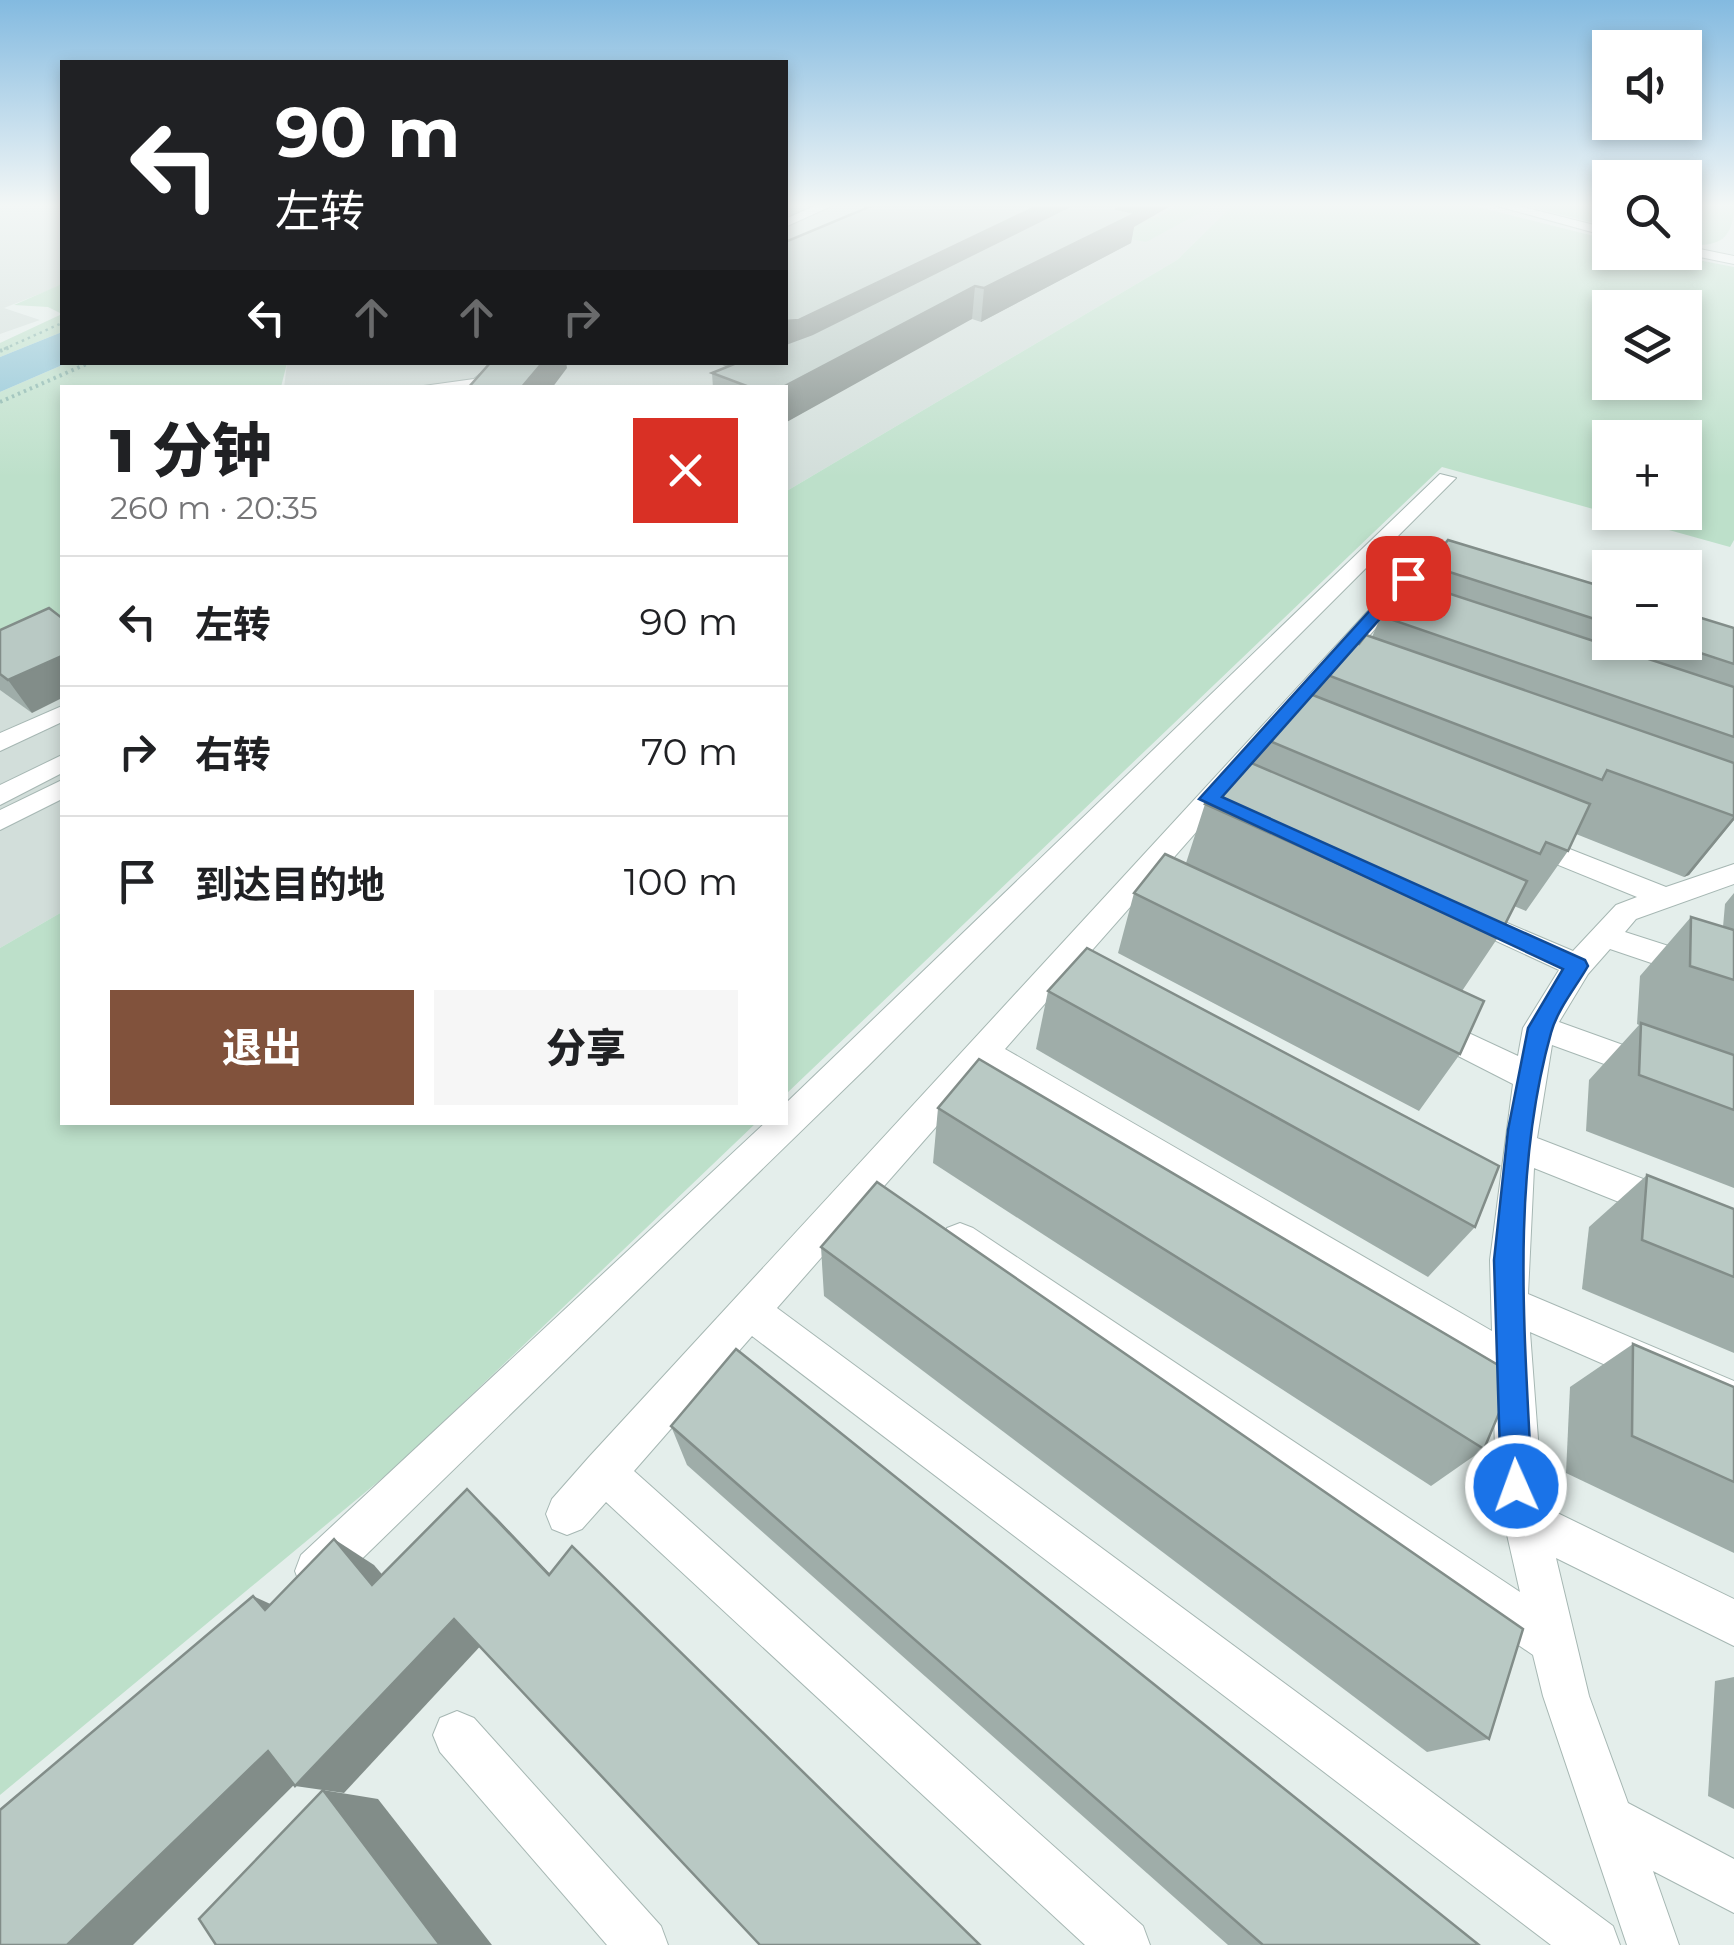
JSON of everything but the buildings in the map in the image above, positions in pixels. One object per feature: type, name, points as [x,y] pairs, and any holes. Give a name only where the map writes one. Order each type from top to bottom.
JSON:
[{"type":"street","points":[[461,385],[478,384],[501,365]]},
{"type":"street","points":[[788,1124],[1447,478]]},
{"type":"street","points":[[567,1514],[750,1311],[901,1200],[982,1052],[1268,734],[1330,678],[1377,627],[1408,578],[1482,601]]},
{"type":"street","points":[[0,743],[60,714]]},
{"type":"street","points":[[1268,734],[1304,748]]},
{"type":"street","points":[[0,796],[60,764]]},
{"type":"street","points":[[0,821],[60,789]]},
{"type":"street","points":[[1209,799],[1244,815]]},
{"type":"street","points":[[1502,831],[1665,898]]},
{"type":"street","points":[[1653,1945],[1566,1696],[1516,1486],[1509,1304],[1496,1187],[1520,1147],[1540,1028],[1576,966],[1626,912],[1732,877]]},
{"type":"street","points":[[1136,881],[1170,898]]},
{"type":"street","points":[[1436,902],[1576,966]]},
{"type":"street","points":[[1604,936],[1734,979]]},
{"type":"street","points":[[1064,960],[1099,978]]},
{"type":"street","points":[[1410,1017],[1530,1076]]},
{"type":"street","points":[[1540,1028],[1681,1079]]},
{"type":"street","points":[[982,1052],[1512,1365]]},
{"type":"street","points":[[297,1588],[342,1551],[787,1125]]},
{"type":"street","points":[[1520,1147],[1734,1231]]},
{"type":"street","points":[[901,1200],[1554,1642]]},
{"type":"street","points":[[1509,1304],[1734,1401]]},
{"type":"street","points":[[750,1311],[1594,1945]]},
{"type":"street","points":[[604,1472],[1124,1945]]},
{"type":"street","points":[[1525,1520],[1734,1623]]},
{"type":"street","points":[[457,1736],[642,1945]]},
{"type":"street","points":[[1610,1821],[1734,1887]]},
{"type":"path","points":[[0,351],[60,324]]},
{"type":"path","points":[[0,402],[84,365]]},
{"type":"shaded area","points":[[0,295],[37,295],[4,308],[40,320],[0,334]]},
{"type":"shaded area","points":[[788,295],[1118,295],[788,490],[788,385],[284,385],[287,365],[788,365]]},
{"type":"shaded area","points":[[60,636],[60,913],[0,948],[0,664]]},
{"type":"green space","points":[[37,295],[60,295],[60,313],[48,307],[14,305]]},
{"type":"green space","points":[[1118,295],[1592,295],[1592,400],[1702,400],[1702,295],[1734,295],[1734,540],[1730,547],[1669,530],[1702,530],[1702,420],[1592,420],[1592,509],[1442,467],[788,1092],[788,490]]},
{"type":"green space","points":[[60,315],[60,333],[0,357],[0,343]]},
{"type":"green space","points":[[62,365],[286,365],[282,385],[60,385],[60,637],[0,665],[0,392]]},
{"type":"green space","points":[[60,913],[60,1125],[754,1125],[397,1466],[0,1795],[0,948]]},
{"type":"water","points":[[60,333],[62,365],[0,392],[0,357]]},
{"type":"route","points":[[1408,578],[1209,799],[1576,966],[1540,1028],[1520,1130],[1508,1260],[1516,1486]]}]
